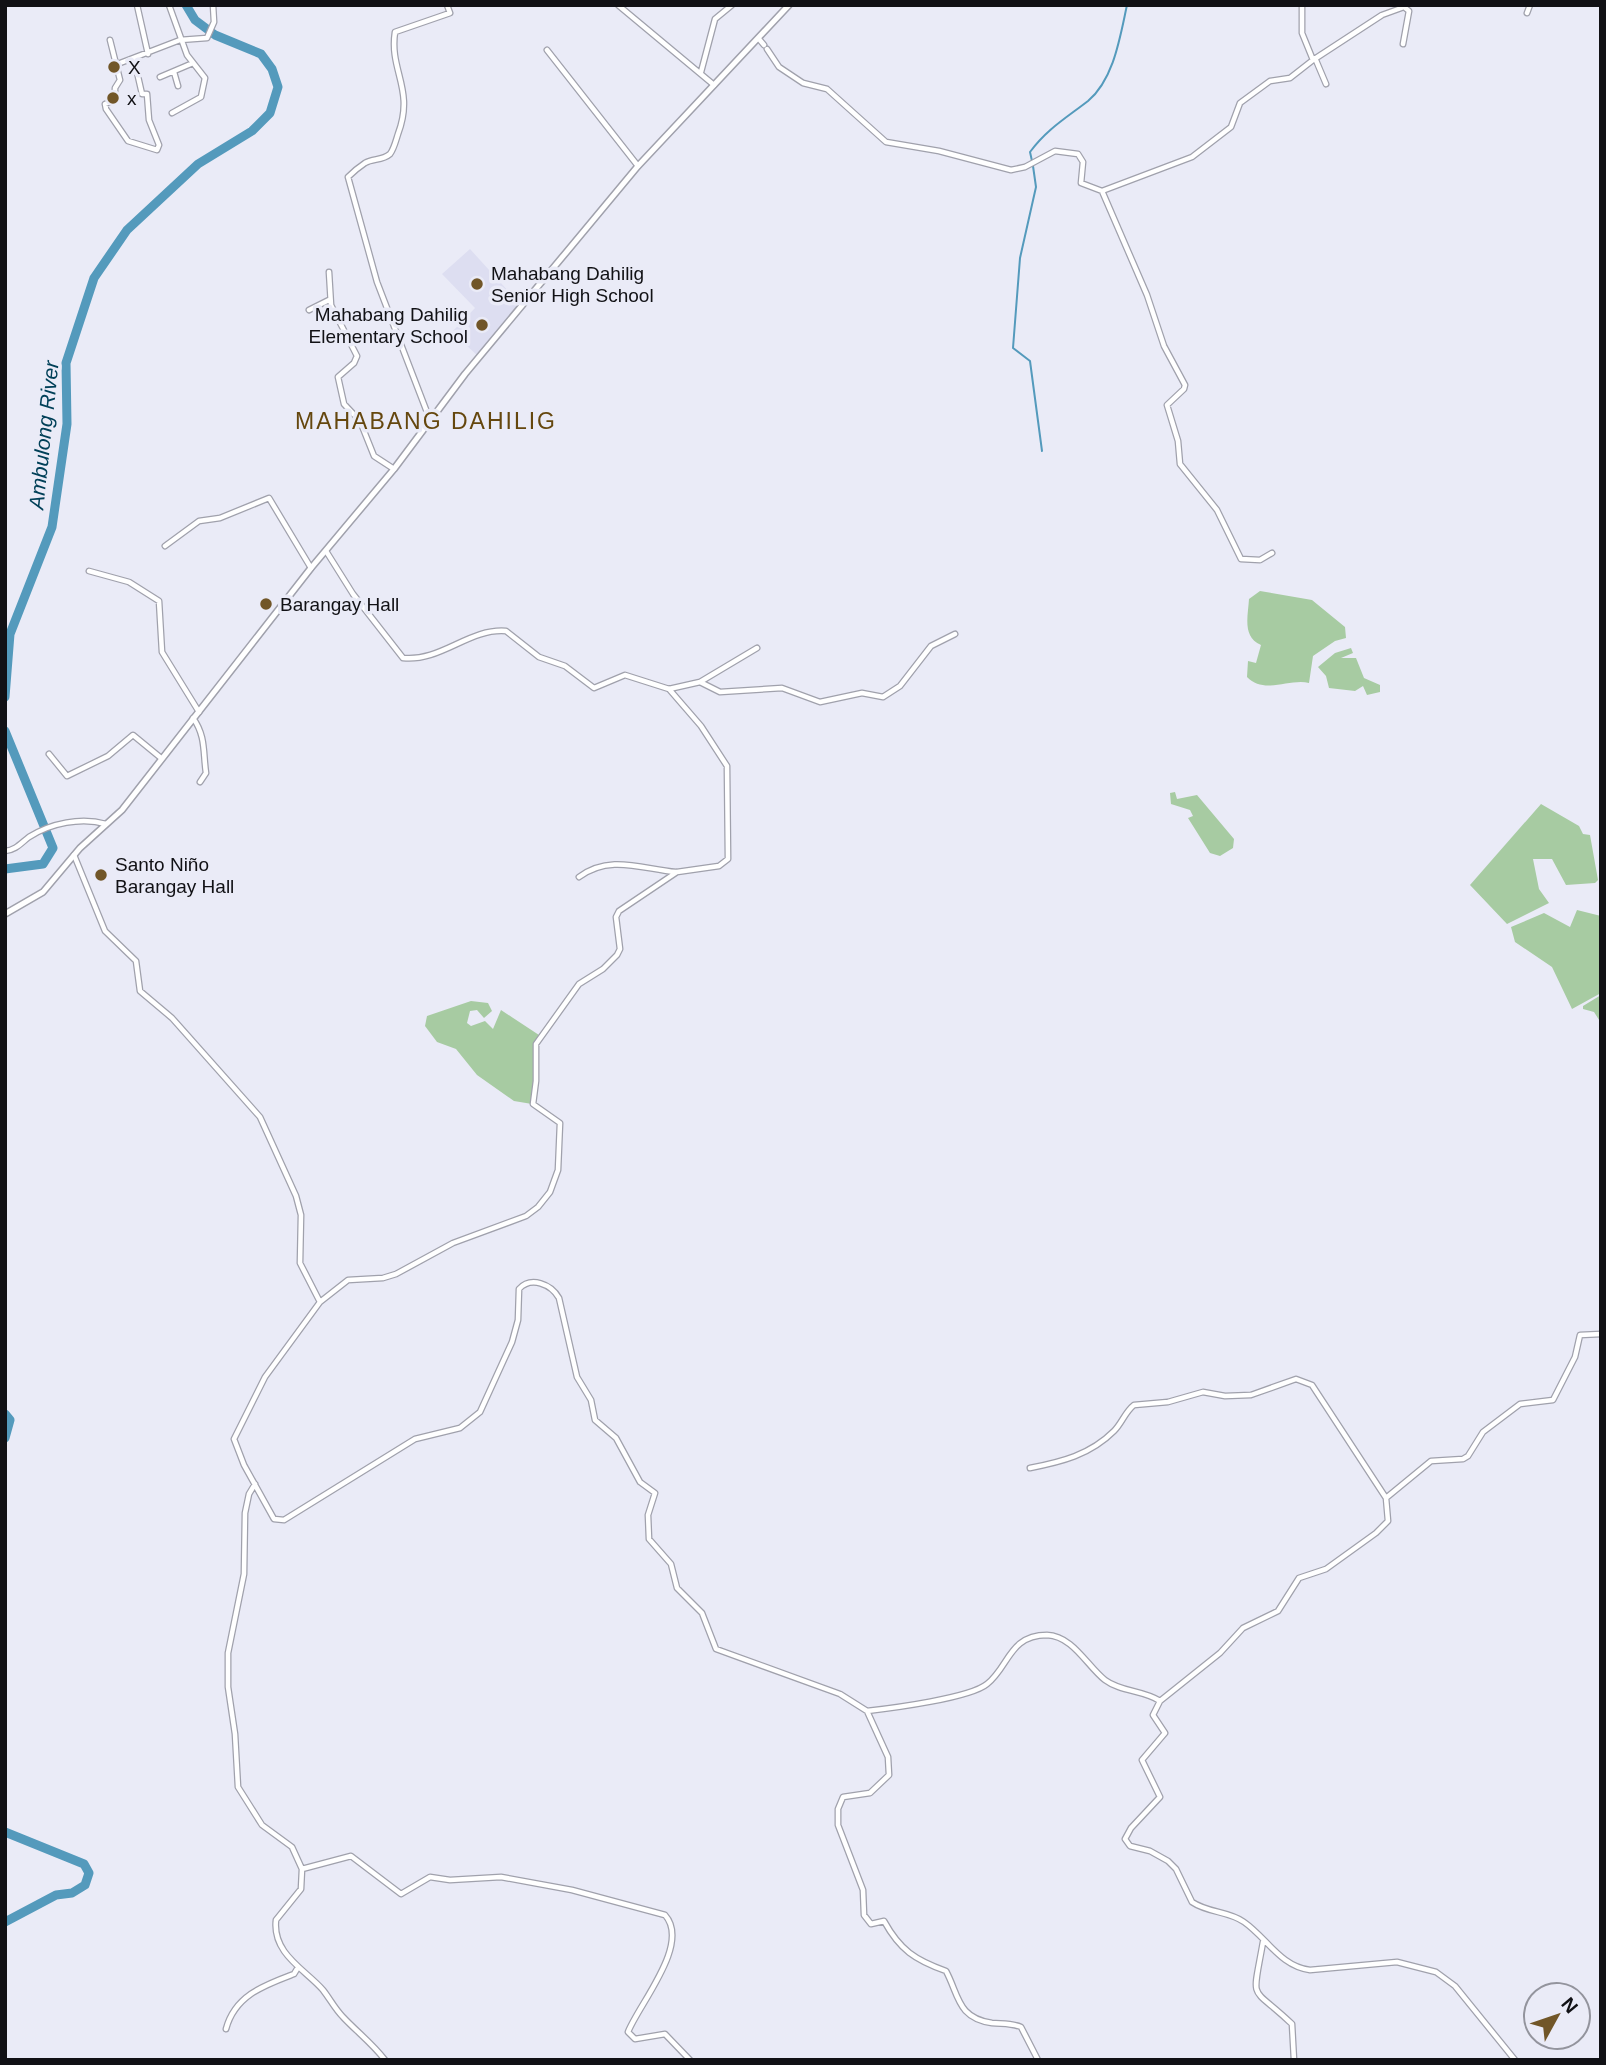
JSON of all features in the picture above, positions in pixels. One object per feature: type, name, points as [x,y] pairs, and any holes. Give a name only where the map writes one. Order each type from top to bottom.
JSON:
[{"type":"street","points":[[137,5],[148,54]]},
{"type":"street","points":[[169,5],[180,40],[193,63],[205,77],[202,96],[172,113]]},
{"type":"street","points":[[116,65],[180,40],[209,37],[214,24],[213,5]]},
{"type":"street","points":[[430,421],[377,282],[348,177],[367,161],[381,159],[391,153],[403,122],[406,109],[405,90],[393,46],[395,32],[450,13],[447,5]]},
{"type":"street","points":[[618,5],[715,86]]},
{"type":"street","points":[[701,72],[715,19],[732,5]]},
{"type":"street","points":[[5,914],[43,892],[74,855],[122,810],[311,568],[638,166],[789,5]]},
{"type":"street","points":[[1301,5],[1302,33],[1326,84]]},
{"type":"street","points":[[1527,13],[1530,5]]},
{"type":"street","points":[[759,39],[783,70],[803,83],[827,89],[887,142],[939,151],[1011,170],[1025,167],[1055,151],[1078,154],[1083,162],[1082,183],[1102,191],[1192,157],[1231,127],[1240,103],[1272,80],[1290,78],[1314,59],[1382,15],[1404,7],[1409,11],[1404,44]]},
{"type":"street","points":[[110,40],[120,76],[114,89],[116,99],[105,104],[106,109],[128,141],[157,150],[159,145],[149,120],[147,94],[142,94],[134,59]]},
{"type":"street","points":[[547,50],[638,166]]},
{"type":"street","points":[[160,77],[193,63]]},
{"type":"street","points":[[174,72],[178,86]]},
{"type":"street","points":[[1102,191],[1147,295],[1164,346],[1185,385],[1167,405],[1178,441],[1180,464],[1217,510],[1241,559],[1260,561],[1272,553]]},
{"type":"street","points":[[329,272],[329,300],[357,356],[354,363],[338,377],[342,398],[360,421],[373,456],[394,469]]},
{"type":"street","points":[[309,310],[329,300]]},
{"type":"street","points":[[165,545],[199,521],[220,518],[269,498],[311,568]]},
{"type":"street","points":[[326,551],[353,594],[403,658],[429,658],[488,633],[506,631],[539,657],[565,666],[594,688],[625,675],[669,689],[700,682],[757,648]]},
{"type":"street","points":[[89,571],[129,582],[159,601],[162,652],[199,712]]},
{"type":"street","points":[[700,682],[720,692],[782,688],[820,702],[862,693],[883,696],[900,686],[931,646],[956,634]]},
{"type":"street","points":[[579,877],[595,866],[610,863],[677,872],[719,866],[728,859],[730,831],[725,799],[729,780],[727,766],[715,745],[669,689]]},
{"type":"street","points":[[193,718],[204,740],[202,758],[206,774],[200,782]]},
{"type":"street","points":[[49,754],[67,776],[108,756],[133,735],[161,758]]},
{"type":"street","points":[[5,851],[13,850],[35,833],[51,827],[79,820],[106,824]]},
{"type":"street","points":[[74,855],[104,931],[129,950],[136,961],[140,991],[172,1018],[260,1117],[296,1196],[301,1215],[300,1263],[320,1302]]},
{"type":"street","points":[[677,872],[619,911],[616,917],[620,949],[617,955],[603,969],[579,984],[536,1044],[533,1104],[560,1123],[558,1170],[550,1192],[526,1216],[453,1243],[383,1278],[348,1280],[320,1302],[265,1377],[236,1433],[235,1444],[274,1519],[284,1520],[415,1439],[467,1424],[488,1400],[496,1372],[512,1342],[518,1320],[519,1289],[527,1283],[550,1286],[559,1298],[577,1377],[591,1400],[595,1420],[616,1437],[640,1482],[655,1493],[648,1519],[649,1539],[671,1564],[677,1588],[702,1613],[713,1645],[721,1651],[840,1694],[867,1712],[888,1757],[890,1775],[870,1793],[843,1797],[838,1816],[839,1829],[863,1890],[865,1917],[872,1924],[884,1921],[890,1934],[905,1949],[930,1967],[946,1971],[959,2005],[966,2012],[987,2022],[1021,2027],[1038,2060]]},
{"type":"street","points":[[1386,1498],[1431,1461],[1463,1459],[1468,1456],[1483,1432],[1520,1404],[1553,1400],[1575,1357],[1580,1335],[1601,1334]]},
{"type":"street","points":[[1030,1468],[1056,1464],[1092,1449],[1120,1425],[1134,1405],[1168,1402],[1203,1392],[1225,1396],[1251,1395],[1296,1378],[1303,1379],[1319,1394],[1386,1498],[1388,1521],[1376,1534],[1326,1569],[1299,1578],[1278,1611],[1243,1629],[1220,1653],[1160,1701],[1153,1715],[1165,1733],[1142,1760],[1160,1797],[1131,1828],[1127,1843],[1168,1861],[1176,1869],[1192,1902],[1208,1910],[1238,1918],[1291,1965],[1304,1969],[1397,1962],[1436,1972],[1455,1986],[1514,2060]]},
{"type":"street","points":[[256,1484],[249,1494],[245,1513],[244,1574],[228,1653],[236,1778],[239,1789],[258,1820],[292,1846],[302,1869],[301,1889],[278,1916],[276,1926],[283,1947],[297,1969],[323,1990],[341,2015],[385,2060]]},
{"type":"street","points":[[867,1712],[973,1692],[992,1680],[1012,1649],[1045,1635],[1070,1645],[1111,1685],[1143,1692],[1160,1701]]},
{"type":"street","points":[[302,1869],[351,1856],[401,1894],[430,1877],[450,1880],[494,1877],[572,1889],[666,1915],[673,1933],[668,1957],[628,2032],[632,2038],[638,2039],[666,2034],[690,2060]]},
{"type":"street","points":[[1263,1941],[1255,1988],[1260,1999],[1293,2024],[1294,2060]]},
{"type":"street","points":[[226,2029],[232,2013],[251,1993],[294,1974],[297,1969]]},
{"type":"shaded area","points":[[470,249],[521,305],[479,357],[452,332],[475,308],[442,274]]},
{"type":"green space","points":[[1260,591],[1312,600],[1345,627],[1346,638],[1335,641],[1313,656],[1309,683],[1261,685],[1247,677],[1248,661],[1256,663],[1261,645],[1251,637],[1249,631],[1249,599]]},
{"type":"green space","points":[[1351,648],[1353,653],[1341,658],[1356,658],[1364,678],[1380,685],[1380,692],[1367,695],[1363,686],[1355,691],[1329,688],[1326,676],[1318,667],[1335,653]]},
{"type":"green space","points":[[1175,792],[1177,799],[1197,795],[1234,839],[1233,848],[1220,856],[1210,853],[1188,818],[1193,816],[1190,810],[1171,804],[1170,793]]},
{"type":"green space","points":[[1541,804],[1579,826],[1583,834],[1590,835],[1598,880],[1595,883],[1566,885],[1552,859],[1533,859],[1539,889],[1549,903],[1507,924],[1470,885]]},
{"type":"green space","points":[[1577,910],[1601,916],[1601,993],[1572,1009],[1552,967],[1515,942],[1511,927],[1544,913],[1570,927]]},
{"type":"green space","points":[[1601,995],[1601,1023],[1594,1012],[1583,1009],[1583,1006]]},
{"type":"green space","points":[[471,1001],[488,1003],[492,1011],[484,1018],[477,1010],[470,1011],[467,1023],[471,1026],[485,1021],[493,1029],[501,1010],[539,1035],[532,1104],[514,1101],[477,1075],[456,1049],[437,1042],[425,1026],[427,1016]]},
{"type":"waterway","name":"Ambulong River","points":[[5,697],[10,634],[52,527],[67,424],[66,363],[94,278],[127,230],[198,164],[252,131],[270,113],[278,87],[272,69],[261,54],[215,35],[195,20],[186,5]]},
{"type":"waterway","points":[[1032,161],[1030,152],[1036,144],[1088,101],[1104,81],[1115,57],[1127,5]]},
{"type":"waterway","points":[[1174,5],[1182,5]]},
{"type":"waterway","points":[[1033,166],[1036,187],[1020,258],[1013,348],[1030,361],[1042,451]]},
{"type":"waterway","name":"Ambulong River","points":[[5,731],[53,848],[43,864],[5,869]]},
{"type":"waterway","name":"Ambulong River","points":[[5,1414],[10,1420],[5,1438]]},
{"type":"waterway","name":"Ambulong River","points":[[5,1832],[84,1864],[89,1873],[85,1885],[72,1893],[56,1895],[5,1922]]},
{"type":"place","name":"X","points":[[114,67]]},
{"type":"place","name":"x","points":[[113,98]]},
{"type":"place","name":"Mahabang Dahilig Senior High School","points":[[477,284]]},
{"type":"place","name":"Mahabang Dahilig Elementary School","points":[[482,325]]},
{"type":"place","name":"Barangay Hall","points":[[266,604]]},
{"type":"place","name":"Santo Niño Barangay Hall","points":[[101,875]]},
{"type":"district","name":"MAHABANG DAHILIG","points":[[426,421]]}]
